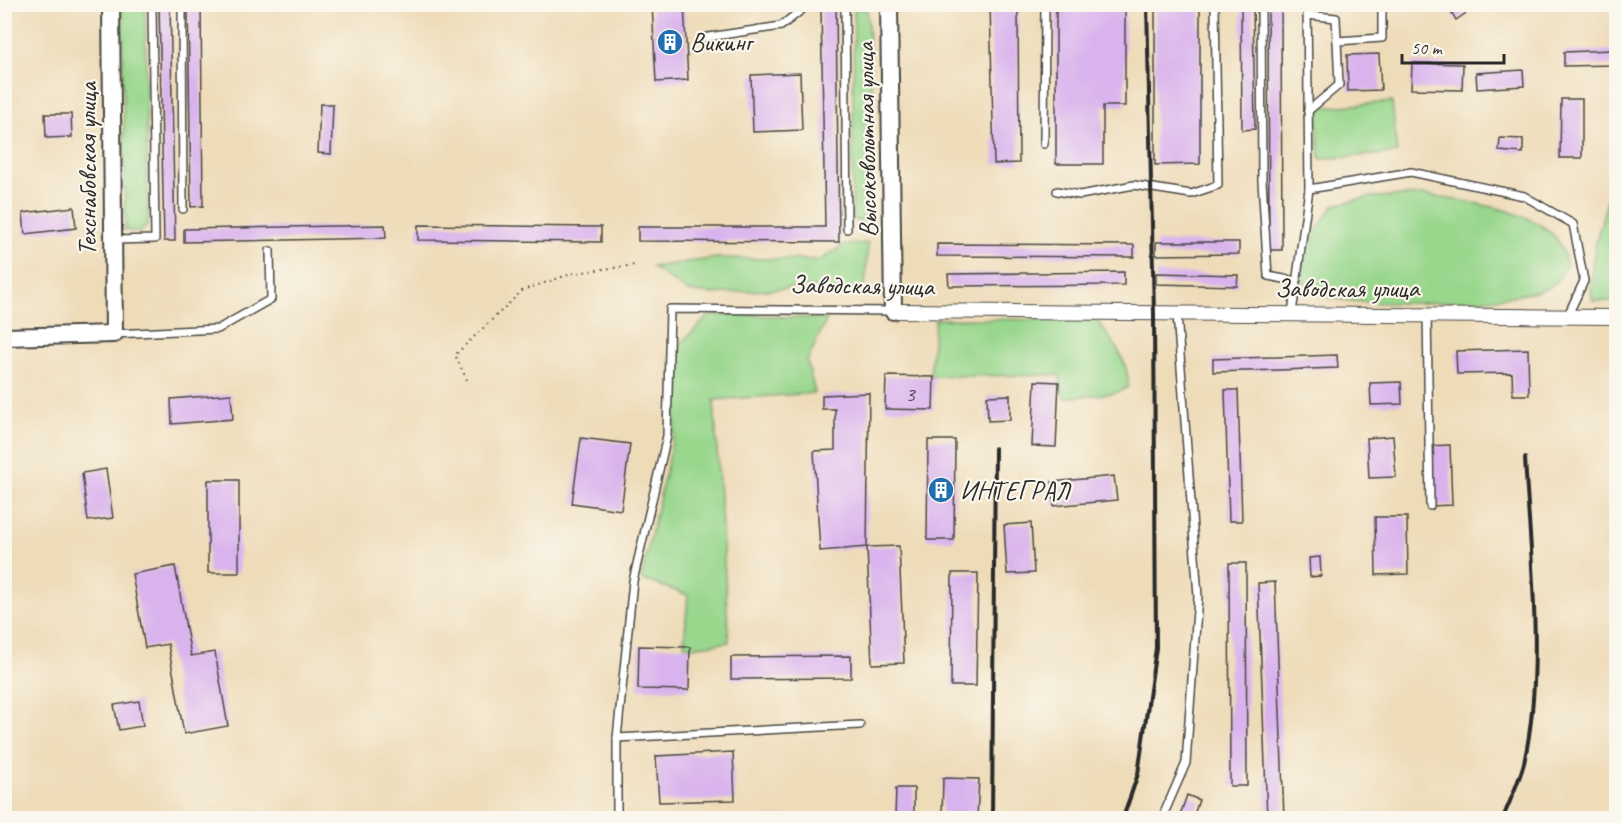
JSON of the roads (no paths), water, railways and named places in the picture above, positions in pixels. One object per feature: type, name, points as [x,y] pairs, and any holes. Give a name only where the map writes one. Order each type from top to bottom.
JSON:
[{"type":"street","name":"Техснабовская улица","points":[[111,4],[114,334]]},
{"type":"street","name":"Высоковольтная улица","points":[[889,4],[893,311]]},
{"type":"street","name":"Заводская улица","points":[[893,311],[1177,315],[1427,313],[1617,317]]},
{"type":"street","points":[[4,338],[114,334]]},
{"type":"lane","points":[[113,240],[155,239],[152,4]]},
{"type":"lane","points":[[182,4],[183,209]]},
{"type":"lane","points":[[702,38],[781,26],[809,4]]},
{"type":"lane","points":[[1044,144],[1045,4]]},
{"type":"lane","points":[[1057,190],[1080,195],[1134,185],[1191,194],[1218,184],[1215,4]]},
{"type":"lane","points":[[1261,4],[1262,181],[1268,276],[1295,281]]},
{"type":"lane","points":[[1292,314],[1310,189],[1307,4]]},
{"type":"lane","points":[[1337,41],[1382,38],[1382,4]]},
{"type":"lane","points":[[844,5],[847,229]]},
{"type":"lane","points":[[1307,15],[1336,18],[1339,86],[1308,111]]},
{"type":"lane","points":[[1310,189],[1411,172],[1524,196],[1573,224],[1584,281],[1567,317]]},
{"type":"lane","points":[[114,334],[218,329],[271,299],[270,251]]},
{"type":"lane","name":"Заводская улица","points":[[617,819],[617,738],[633,581],[667,436],[670,309],[893,311]]},
{"type":"lane","points":[[1427,313],[1430,506]]},
{"type":"lane","points":[[1162,819],[1186,763],[1198,596],[1177,315]]},
{"type":"lane","points":[[617,738],[860,725]]},
{"type":"railway","points":[[1123,818],[1138,774],[1156,648],[1154,314],[1147,4]]},
{"type":"railway","points":[[992,818],[995,448]]},
{"type":"railway","points":[[1503,818],[1524,763],[1534,689],[1534,611],[1525,458]]},
{"type":"place","name":"Викинг","points":[[670,42]]},
{"type":"place","name":"ИНТЕГРАЛ","points":[[941,490]]}]
